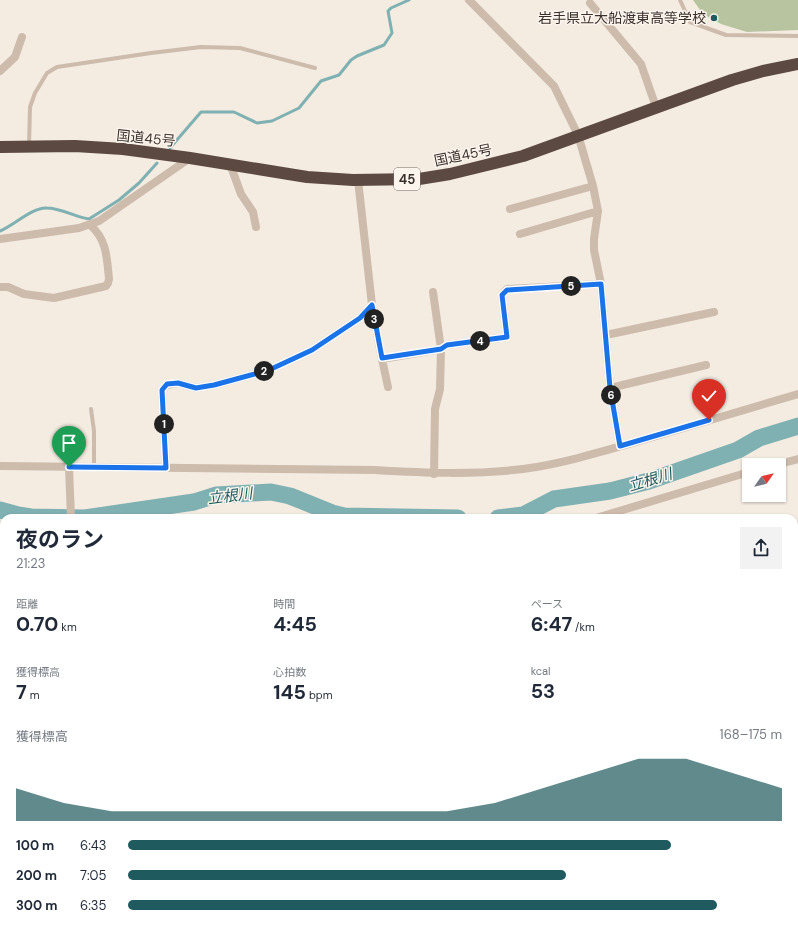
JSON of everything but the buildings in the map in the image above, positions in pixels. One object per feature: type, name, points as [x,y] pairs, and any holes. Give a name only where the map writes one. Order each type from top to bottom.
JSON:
[{"type":"highway","name":"国道45号","points":[[0,147],[75,146],[122,149],[230,164],[307,177],[358,180],[419,179],[450,174],[522,156],[732,80],[763,71],[798,64]]},
{"type":"street","points":[[469,0],[554,86],[578,136],[593,186],[598,211],[594,250],[601,284],[610,388],[620,446]]},
{"type":"street","points":[[590,3],[641,64],[656,107]]},
{"type":"street","points":[[0,71],[15,57],[22,37]]},
{"type":"street","points":[[0,239],[79,228],[90,225],[99,221],[190,158]]},
{"type":"street","points":[[230,164],[241,194],[253,212],[256,227]]},
{"type":"street","points":[[358,180],[372,305],[388,388]]},
{"type":"street","points":[[510,208],[593,186]]},
{"type":"street","points":[[520,234],[598,211]]},
{"type":"street","points":[[0,287],[8,287],[24,294],[54,298],[106,286],[109,279],[105,247],[96,230],[90,225]]},
{"type":"street","points":[[382,358],[441,349],[447,345],[507,337],[502,295],[507,290],[601,284]]},
{"type":"street","points":[[433,292],[441,349],[440,389],[435,409],[434,474]]},
{"type":"street","points":[[166,468],[162,390],[167,384],[178,383],[196,388],[214,385],[269,370],[312,350],[360,318],[372,305]]},
{"type":"street","points":[[606,335],[714,312]]},
{"type":"street","points":[[610,388],[706,365]]},
{"type":"street","points":[[0,466],[375,470],[434,474],[480,472],[523,468],[554,463],[620,446],[798,394]]},
{"type":"street","points":[[786,462],[798,458]]},
{"type":"street","points":[[69,467],[71,514]]},
{"type":"street","points":[[609,514],[742,474]]},
{"type":"lane","points":[[680,0],[690,22],[726,35],[798,36]]},
{"type":"lane","points":[[29,146],[30,107],[35,93],[48,73],[57,67],[201,47],[240,48],[315,68]]},
{"type":"lane","points":[[91,410],[94,431],[94,467]]},
{"type":"green space","points":[[693,0],[798,0],[798,30],[747,32],[721,24],[703,14]]},
{"type":"waterway","points":[[170,148],[201,112],[234,112],[257,123],[272,121],[299,108],[321,81],[339,75],[351,60],[357,56],[384,45],[392,33],[388,11],[391,8],[409,0]]},
{"type":"waterway","points":[[0,231],[30,213],[42,208],[57,209],[89,219],[119,200],[139,183],[157,163]]},
{"type":"waterway","name":"立根川","points":[[525,514],[554,499],[610,491],[649,481],[738,450],[759,438],[798,426]]},
{"type":"waterway","name":"立根川","points":[[112,514],[194,502],[216,495],[271,492],[290,496],[336,514]]},
{"type":"waterway","name":"立根川","points":[[0,510],[14,514]]},
{"type":"place","name":"岩手県立大船渡東高等学校","points":[[714,18]]},
{"type":"route","points":[[69,467],[166,468],[162,390],[167,384],[178,383],[196,388],[214,385],[269,370],[312,350],[360,318],[372,305],[382,358],[441,349],[447,345],[507,337],[502,295],[507,290],[601,284],[610,388],[620,446],[709,420]]}]
